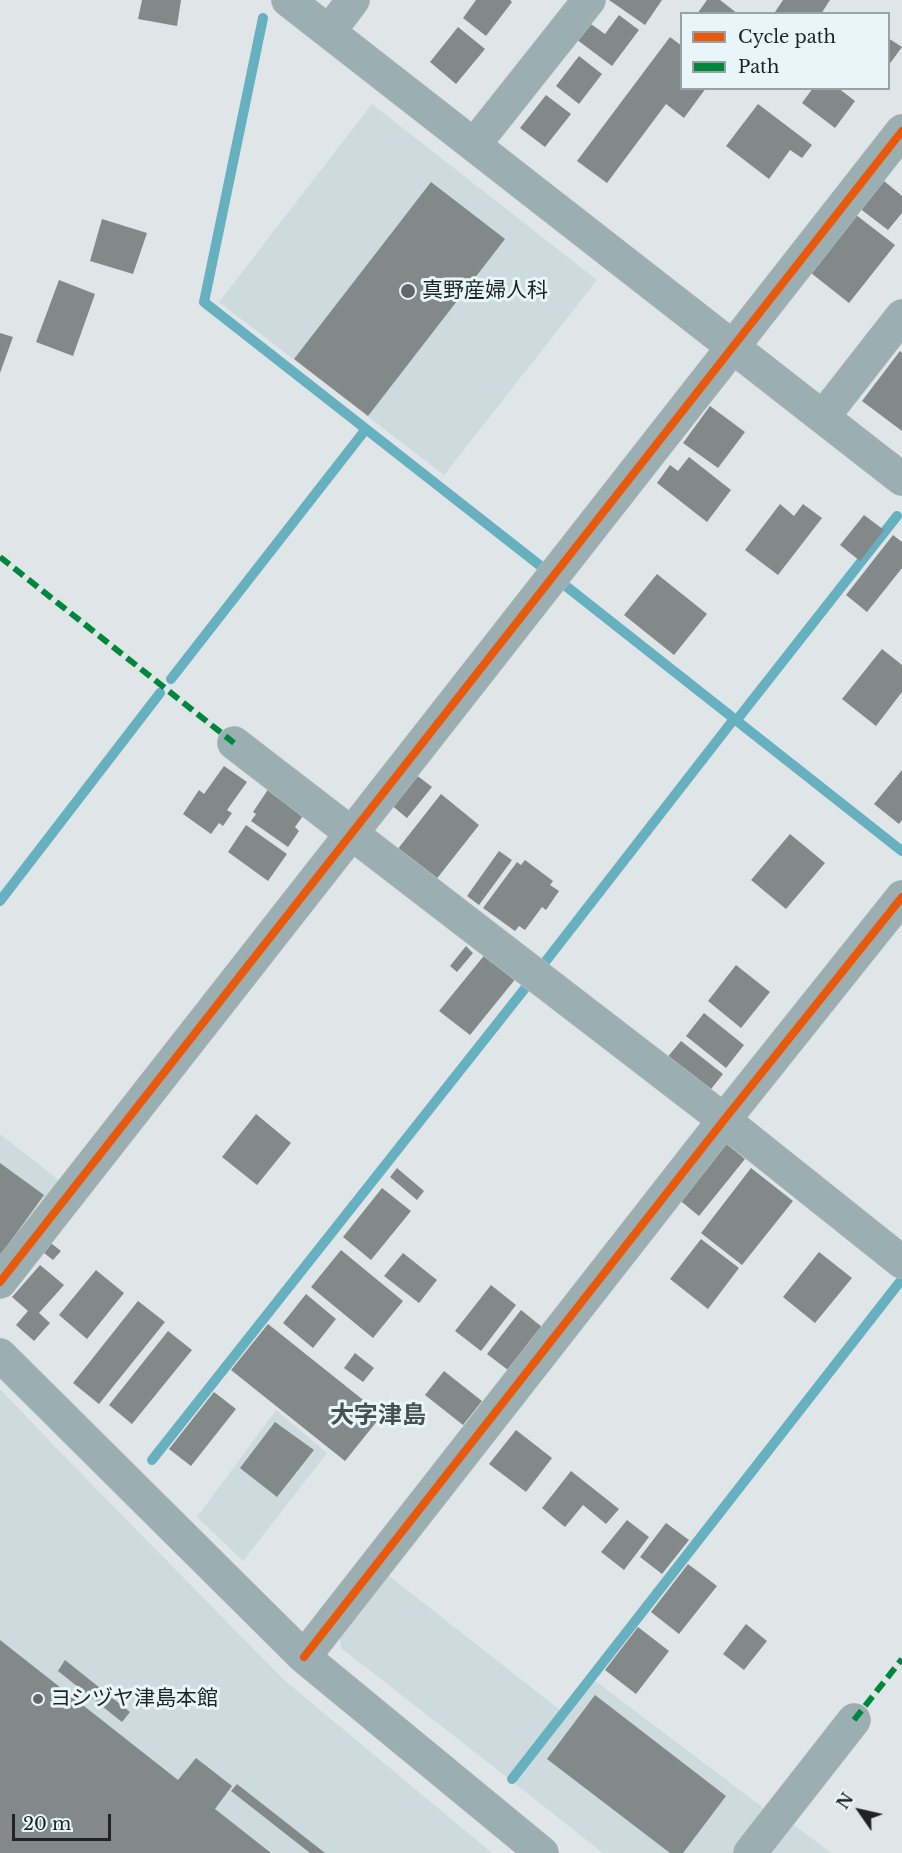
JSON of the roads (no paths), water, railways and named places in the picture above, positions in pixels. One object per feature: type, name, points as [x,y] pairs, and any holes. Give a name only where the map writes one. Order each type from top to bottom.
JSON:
[{"type":"street","points":[[288,0],[902,479]]},
{"type":"street","points":[[329,32],[353,0]]},
{"type":"street","points":[[474,145],[589,0]]},
{"type":"street","points":[[0,1282],[902,131]]},
{"type":"street","points":[[823,417],[902,316]]},
{"type":"street","points":[[234,743],[724,1120],[902,1262]]},
{"type":"street","points":[[304,1657],[724,1120],[902,897]]},
{"type":"street","points":[[0,1355],[304,1657],[542,1853]]},
{"type":"street","points":[[750,1853],[854,1720]]},
{"type":"waterway","points":[[263,18],[204,302],[547,571]]},
{"type":"waterway","points":[[171,679],[366,429]]},
{"type":"waterway","points":[[736,721],[897,516]]},
{"type":"waterway","points":[[562,583],[902,851]]},
{"type":"waterway","points":[[0,901],[160,693]]},
{"type":"waterway","points":[[542,966],[734,719]]},
{"type":"waterway","points":[[152,1460],[530,982]]},
{"type":"waterway","points":[[512,1779],[902,1279]]},
{"type":"place","name":"真野産婦人科","points":[[408,291]]},
{"type":"place","name":"ヨシヅヤ津島本館","points":[[38,1699]]},
{"type":"district","name":"大字津島","points":[[378,1416]]}]
